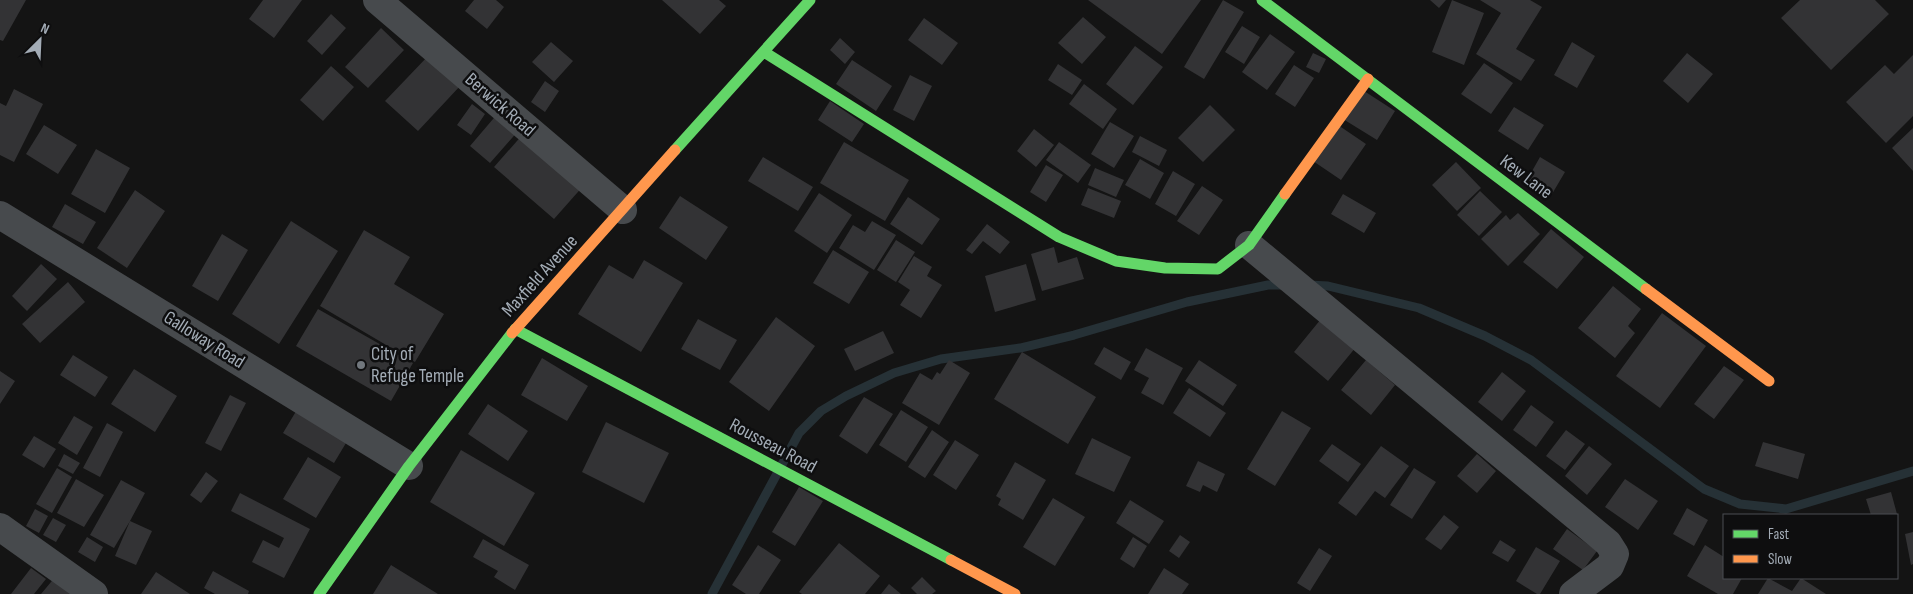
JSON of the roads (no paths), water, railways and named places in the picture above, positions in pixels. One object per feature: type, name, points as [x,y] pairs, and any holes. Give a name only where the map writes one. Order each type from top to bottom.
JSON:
[{"type":"street","name":"Berwick Road","points":[[377,0],[623,210]]},
{"type":"street","name":"Maxfield Avenue","points":[[319,594],[409,466],[515,329],[810,0]]},
{"type":"street","name":"Kew Lane","points":[[1262,0],[1769,381]]},
{"type":"street","points":[[764,52],[1059,237],[1116,261],[1165,268],[1218,269],[1249,245],[1368,79]]},
{"type":"street","name":"Galloway Road","points":[[0,214],[409,466]]},
{"type":"street","points":[[1249,245],[1608,543],[1615,554],[1610,566],[1573,594]]},
{"type":"street","name":"Rousseau Road","points":[[515,329],[1015,594]]},
{"type":"street","points":[[0,527],[94,594]]},
{"type":"waterway","points":[[712,594],[799,433],[821,411],[846,396],[894,373],[941,359],[1020,348],[1074,335],[1187,302],[1268,285],[1286,285]]},
{"type":"waterway","points":[[1309,285],[1328,286],[1419,308],[1485,336],[1531,360],[1704,489],[1740,504],[1786,509],[1913,471]]},
{"type":"place","name":"City of Refuge Temple","points":[[361,365]]}]
